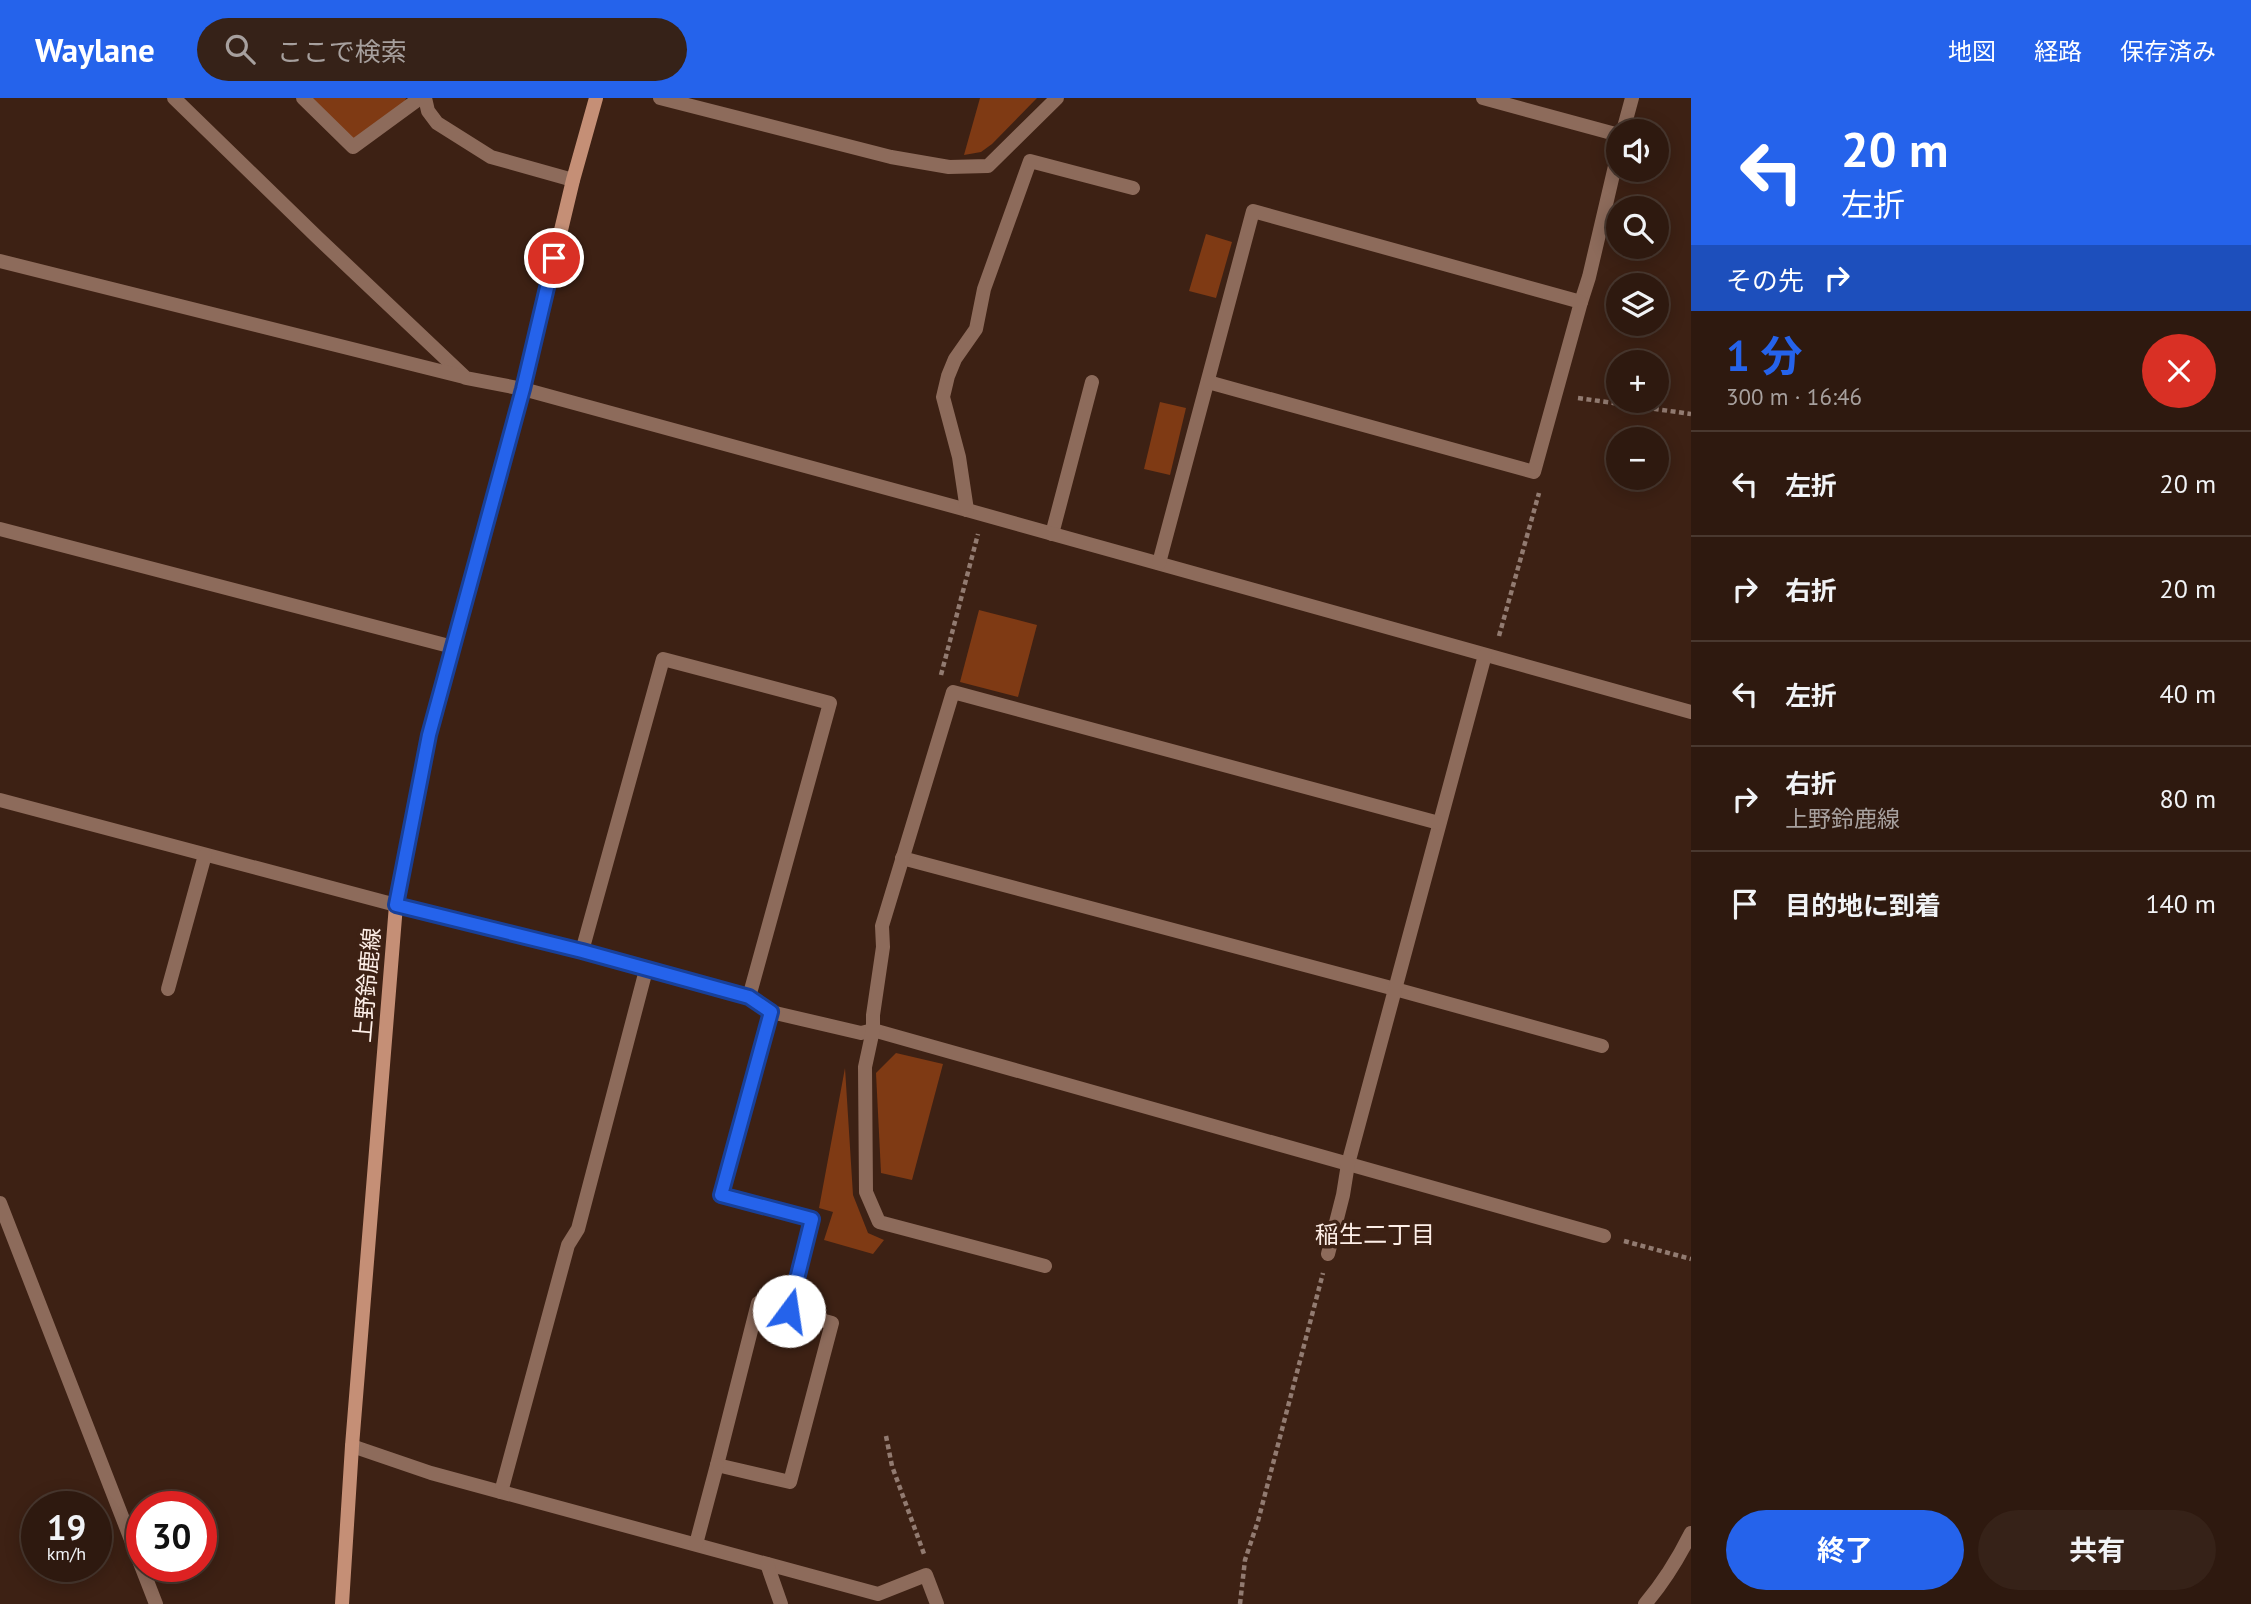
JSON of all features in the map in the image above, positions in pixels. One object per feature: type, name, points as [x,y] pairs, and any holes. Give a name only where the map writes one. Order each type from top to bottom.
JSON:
[{"type":"main road","name":"上野鈴鹿線","points":[[342,1604],[352,1446],[396,905],[429,735],[523,389],[573,180],[596,98]]},
{"type":"street","points":[[174,98],[466,378]]},
{"type":"street","points":[[303,98],[353,147],[422,98],[438,123],[491,157],[573,180]]},
{"type":"street","points":[[660,98],[701,103],[891,157],[949,167],[988,166],[1057,98]]},
{"type":"street","points":[[1483,98],[1606,131]]},
{"type":"street","points":[[1626,119],[1632,98]]},
{"type":"street","points":[[967,510],[960,457],[943,397],[948,376],[975,328],[985,289],[1030,161],[1133,188]]},
{"type":"street","points":[[1208,382],[1534,472],[1589,277],[1611,182]]},
{"type":"street","points":[[1159,563],[1253,211],[1581,302]]},
{"type":"street","points":[[0,261],[466,378],[523,389],[1691,712]]},
{"type":"street","points":[[1052,534],[1092,382]]},
{"type":"street","points":[[0,529],[453,647]]},
{"type":"street","points":[[1328,1254],[1348,1164],[1439,823],[1489,656]]},
{"type":"street","points":[[582,951],[663,659],[830,703],[749,997]]},
{"type":"street","points":[[1045,1266],[879,1222],[866,1192],[865,1067],[873,1030],[883,947],[881,926],[953,692],[1439,823]]},
{"type":"street","points":[[0,800],[396,905],[582,951],[749,997],[771,1012],[861,1034],[873,1030],[1604,1236]]},
{"type":"street","points":[[168,989],[205,855]]},
{"type":"street","points":[[902,858],[1602,1046]]},
{"type":"street","points":[[501,1492],[568,1245],[578,1229],[646,970]]},
{"type":"street","points":[[771,1012],[721,1195],[812,1219],[789,1311]]},
{"type":"street","points":[[0,1203],[156,1604]]},
{"type":"street","points":[[696,1544],[758,1303],[832,1323],[790,1482],[717,1465]]},
{"type":"street","points":[[352,1446],[431,1473],[878,1594],[926,1576],[937,1604]]},
{"type":"street","points":[[1645,1604],[1678,1559],[1691,1533]]},
{"type":"street","points":[[767,1564],[781,1604]]},
{"type":"path","points":[[1556,395],[1691,414]]},
{"type":"path","points":[[1489,656],[1540,488],[1534,472]]},
{"type":"path","points":[[953,692],[940,677],[983,515]]},
{"type":"path","points":[[1604,1236],[1691,1259]]},
{"type":"path","points":[[1240,1604],[1245,1560],[1258,1521],[1328,1254]]},
{"type":"path","points":[[886,1437],[892,1466],[926,1561],[926,1576]]},
{"type":"shaded area","points":[[309,98],[406,98],[403,107],[352,141]]},
{"type":"shaded area","points":[[980,98],[1037,98],[992,144],[981,152],[964,155]]},
{"type":"shaded area","points":[[1206,234],[1232,242],[1216,298],[1189,291]]},
{"type":"shaded area","points":[[1160,402],[1186,408],[1170,475],[1144,469]]},
{"type":"shaded area","points":[[979,610],[1037,625],[1018,697],[960,682]]},
{"type":"shaded area","points":[[896,1053],[943,1064],[912,1180],[881,1173],[876,1073]]},
{"type":"shaded area","points":[[845,1068],[853,1195],[868,1233],[884,1240],[873,1254],[824,1240],[833,1212],[819,1208]]},
{"type":"district","name":"稲生二丁目","points":[[1375,1235]]},
{"type":"route","points":[[554,258],[523,389],[429,735],[396,905],[582,951],[749,997],[771,1012],[721,1195],[812,1219],[789,1311]]}]
